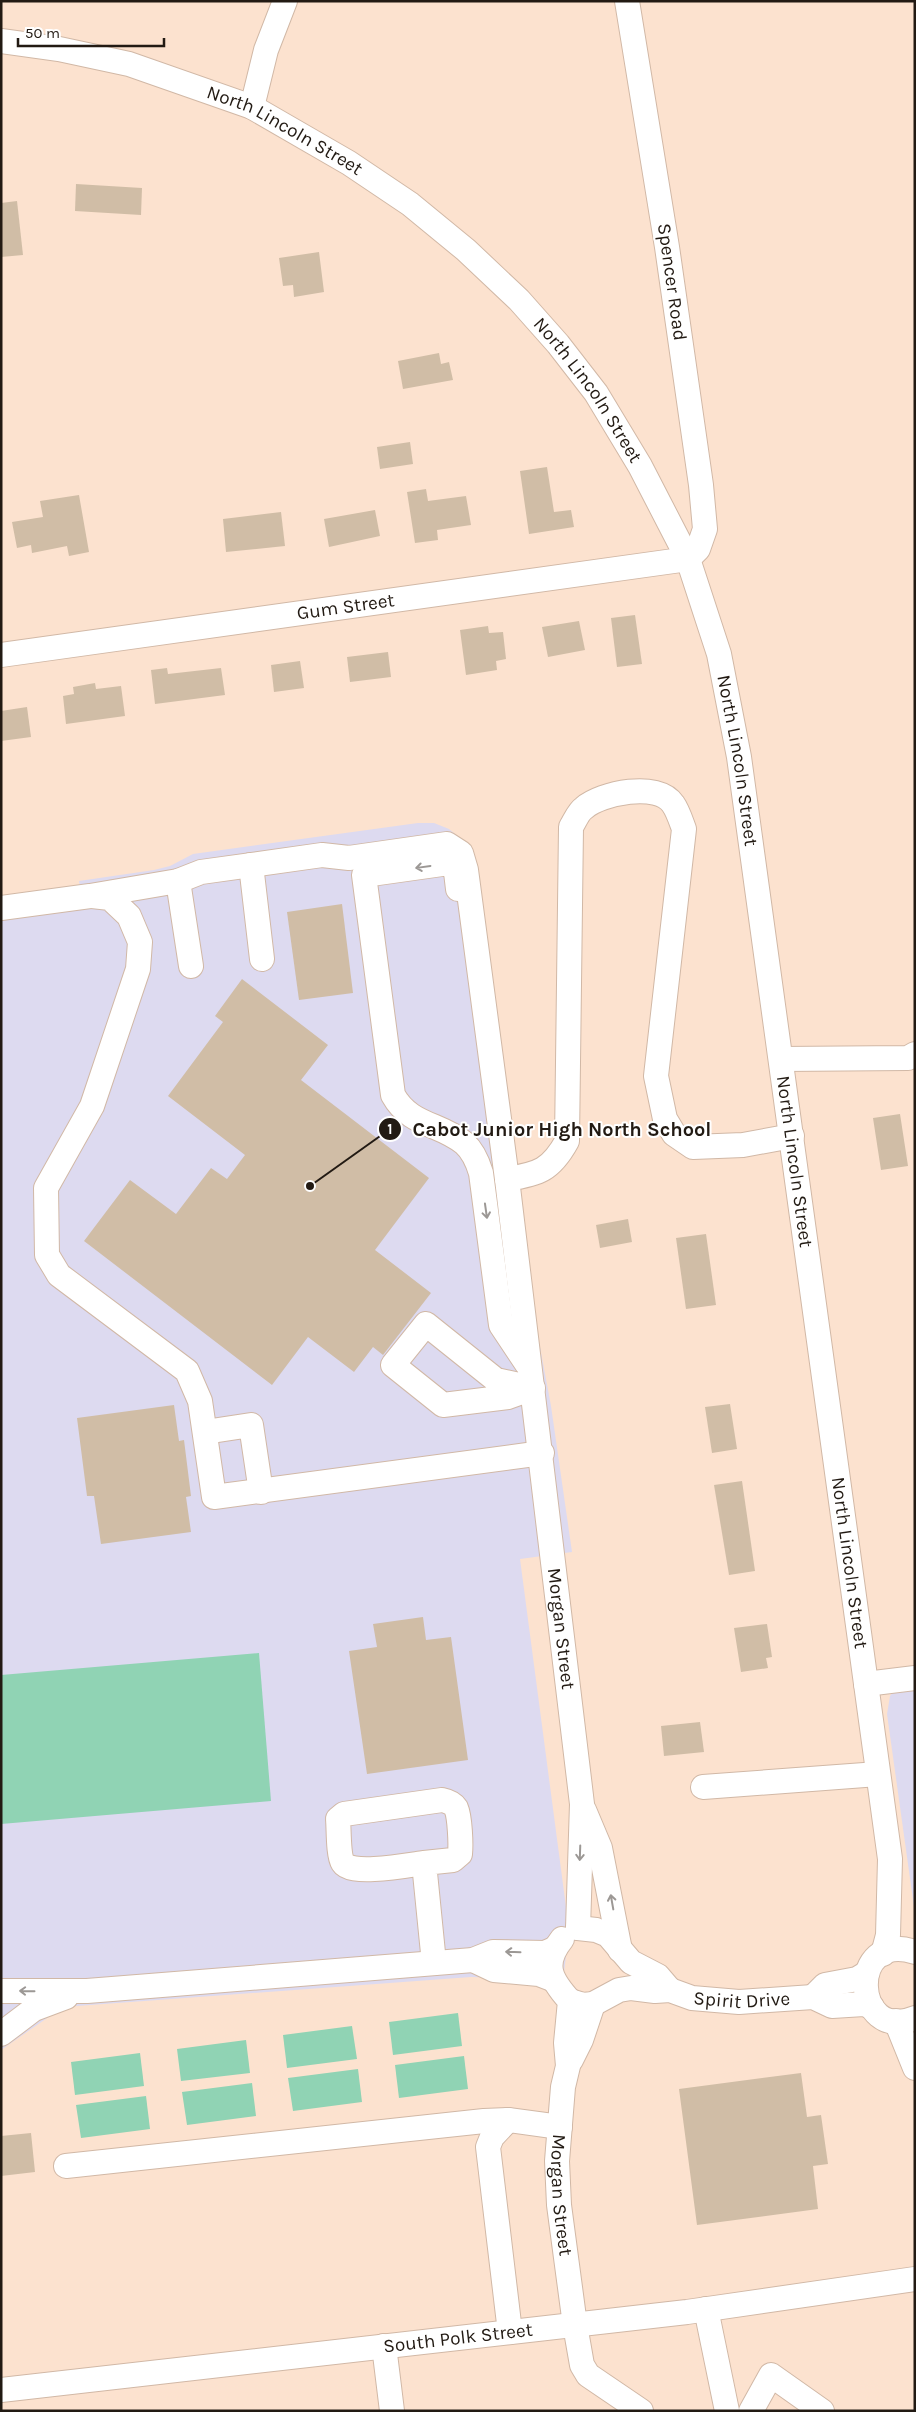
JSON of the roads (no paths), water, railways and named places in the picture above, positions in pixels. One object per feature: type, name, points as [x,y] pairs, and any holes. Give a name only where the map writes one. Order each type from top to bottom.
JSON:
[{"type":"street","points":[[252,107],[266,50],[285,1]]},
{"type":"street","name":"Spencer Road","points":[[627,1],[667,247],[701,485],[705,529],[698,549],[688,559]]},
{"type":"street","name":"North Lincoln Street","points":[[1,41],[59,48],[130,64],[252,107],[349,163],[410,204],[466,250],[519,300],[558,344],[596,393],[640,466],[688,559],[719,654],[738,748],[890,1859],[888,1935],[901,1952]]},
{"type":"street","name":"Gum Street","points":[[1,654],[688,559]]},
{"type":"street","points":[[508,1178],[534,1175],[557,1159],[567,1141],[571,827],[582,808],[602,796],[642,791],[658,794],[673,803],[684,829],[656,1076],[665,1119],[674,1134],[694,1147],[743,1145],[792,1136]]},
{"type":"street","name":"Morgan Street","points":[[1,908],[90,896],[178,881],[201,872],[322,856],[349,858],[447,844],[461,853],[466,870],[508,1178],[582,1804],[578,1928]]},
{"type":"street","points":[[349,858],[384,1102],[392,1114],[436,1146],[470,1162],[481,1173]]},
{"type":"street","points":[[526,1330],[514,1318],[456,872],[449,863],[364,875],[393,1095],[400,1107],[410,1115],[464,1143],[477,1161],[481,1173],[501,1325],[532,1378]]},
{"type":"street","points":[[251,865],[262,959]]},
{"type":"street","points":[[178,881],[191,966]]},
{"type":"street","points":[[90,896],[110,898],[129,916],[140,942],[138,969],[92,1106],[46,1188],[47,1255],[60,1275],[187,1371],[200,1401],[214,1497],[542,1454]]},
{"type":"street","points":[[780,1059],[908,1058],[915,1054]]},
{"type":"street","points":[[426,1324],[496,1380],[532,1378],[508,1397],[443,1404],[393,1365],[426,1324]]},
{"type":"street","points":[[205,1432],[251,1425],[260,1492]]},
{"type":"street","points":[[866,1684],[915,1678]]},
{"type":"street","points":[[703,1787],[878,1774]]},
{"type":"street","points":[[442,1800],[449,1802],[456,1808],[461,1846],[460,1854],[453,1860],[424,1863],[358,1870],[347,1867],[342,1862],[338,1820],[344,1814],[442,1800]]},
{"type":"street","name":"Morgan Street","points":[[582,1804],[600,1848],[625,1969],[619,1990]]},
{"type":"street","points":[[424,1863],[434,1963]]},
{"type":"street","points":[[552,1979],[550,1960],[554,1949],[563,1938],[578,1928]]},
{"type":"street","name":"Spirit Drive","points":[[578,1928],[596,1930],[608,1936],[631,1962],[658,1976],[670,1990]]},
{"type":"street","points":[[1,1991],[87,1991],[473,1960],[494,1952],[544,1953],[554,1949]]},
{"type":"street","points":[[901,1952],[874,1961],[867,1973],[864,1991],[872,2008],[887,2019],[910,2024],[915,2068]]},
{"type":"street","points":[[473,1960],[494,1970],[539,1974],[552,1979],[570,2001],[583,2005],[593,2004]]},
{"type":"street","name":"Spirit Drive","points":[[813,1997],[825,1985],[857,1979],[867,1973]]},
{"type":"street","name":"Spirit Drive","points":[[593,2004],[619,1990],[631,1988],[655,1991],[670,1990],[692,1998],[739,2002],[813,1997],[832,2006],[864,2004],[872,2008]]},
{"type":"street","points":[[1,2034],[34,2009],[87,1991]]},
{"type":"street","name":"Morgan Street","points":[[568,2066],[566,2043],[570,2001]]},
{"type":"street","name":"Morgan Street","points":[[593,2004],[581,2040],[568,2066],[563,2087],[557,2161],[559,2205],[574,2325],[582,2365],[588,2375],[641,2411]]},
{"type":"street","points":[[66,2166],[508,2120],[560,2126]]},
{"type":"street","points":[[508,2120],[492,2137],[488,2147],[510,2332]]},
{"type":"street","name":"South Polk Street","points":[[1,2390],[706,2309],[915,2279]]},
{"type":"street","points":[[706,2309],[722,2409]]},
{"type":"street","points":[[384,2346],[392,2411]]},
{"type":"street","points":[[751,2411],[771,2375],[822,2411]]},
{"type":"place","name":"Cabot Junior High North School","points":[[310,1186]]}]
